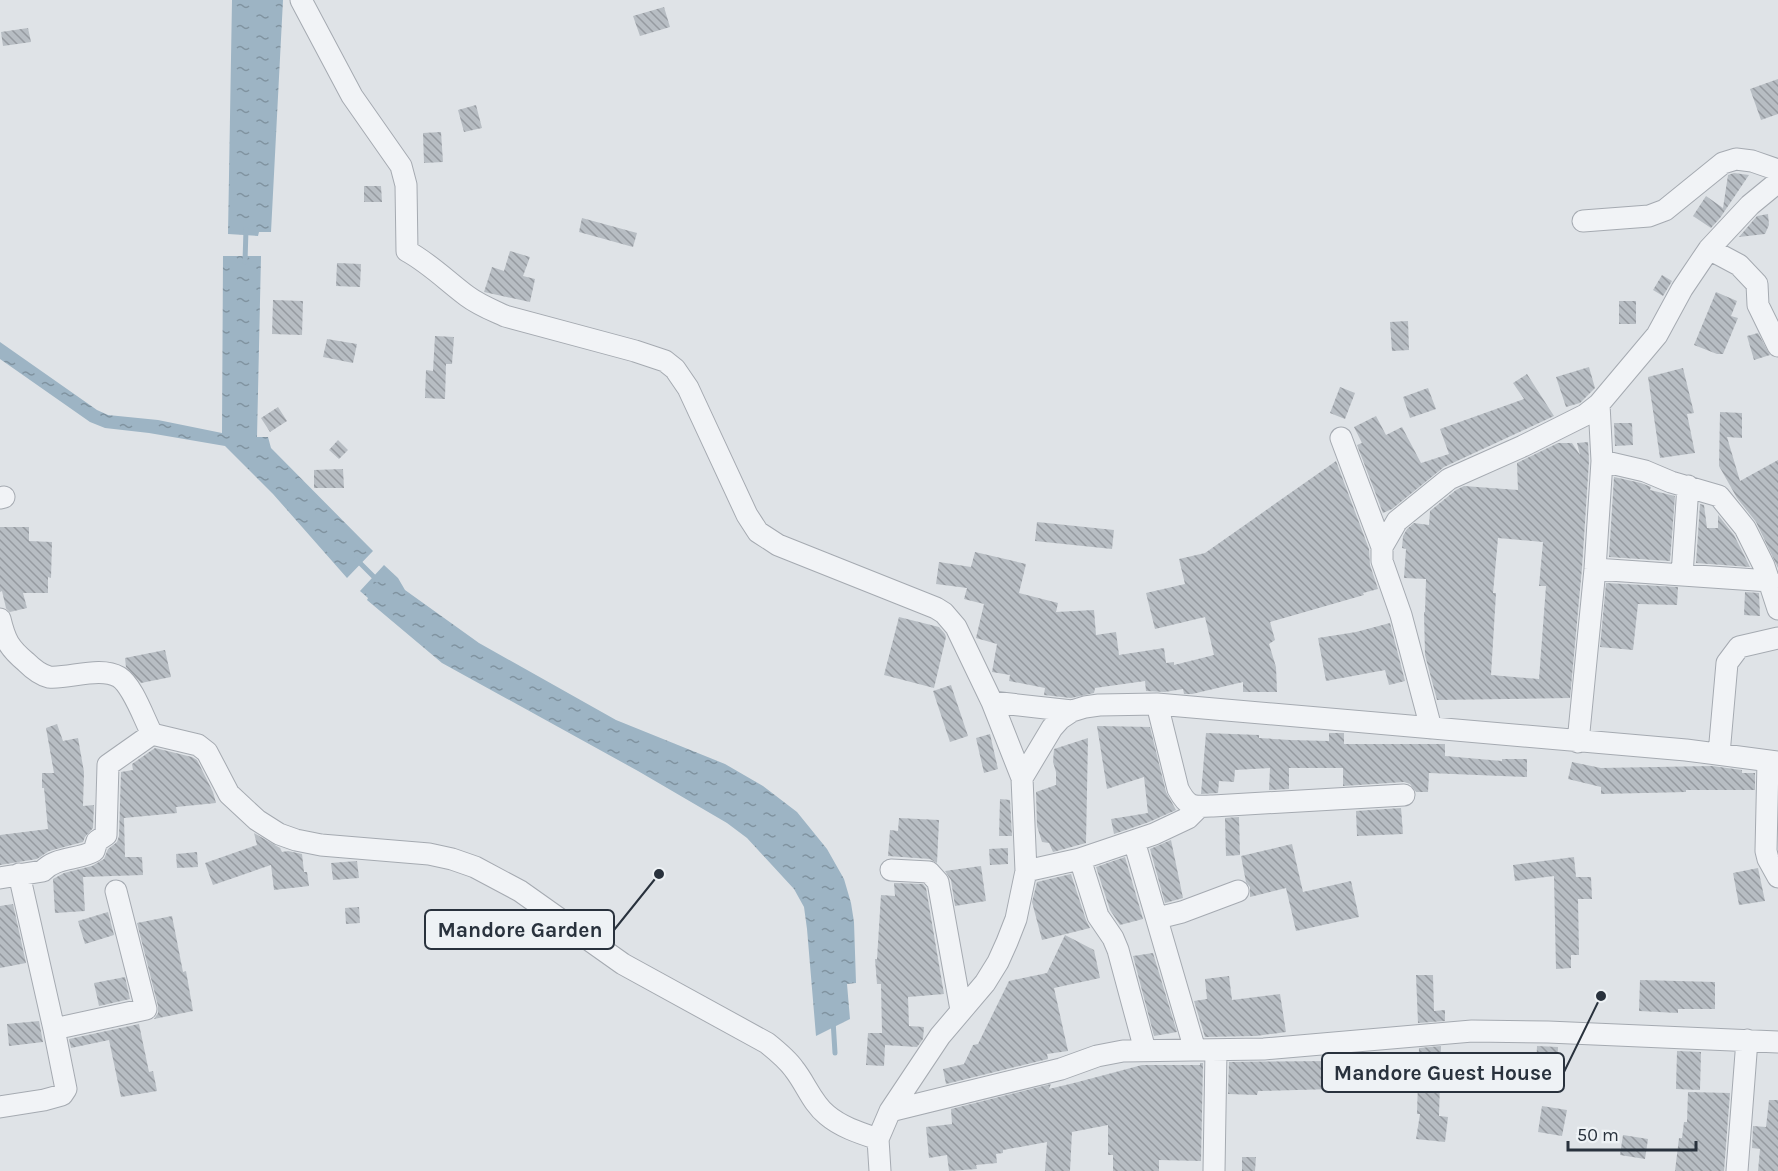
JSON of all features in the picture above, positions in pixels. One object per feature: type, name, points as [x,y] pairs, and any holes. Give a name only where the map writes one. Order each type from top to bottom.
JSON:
[{"type":"street","points":[[301,0],[352,96],[401,166],[406,185],[406,251],[424,261],[468,296],[490,310],[665,361],[675,369],[688,388],[747,515],[758,532],[778,545],[944,613],[956,627],[992,702],[1022,778],[1026,871],[1018,910],[1007,942],[985,983],[940,1036],[890,1111],[878,1139],[880,1171]]},
{"type":"street","points":[[1583,221],[1649,216],[1665,210],[1723,164],[1736,159],[1752,161],[1778,170]]},
{"type":"street","points":[[1382,548],[1397,521],[1449,478],[1586,415],[1599,404],[1657,335],[1682,290],[1709,249],[1750,205],[1774,190]]},
{"type":"street","points":[[1709,249],[1739,265],[1757,284],[1758,305],[1778,346]]},
{"type":"street","points":[[1578,742],[1595,569],[1602,462],[1599,404]]},
{"type":"street","points":[[1341,438],[1382,548],[1382,561],[1401,615],[1431,728]]},
{"type":"street","points":[[1602,462],[1645,471],[1671,482],[1719,496],[1745,528],[1770,581],[1778,609]]},
{"type":"street","points":[[1682,575],[1688,486]]},
{"type":"street","points":[[1595,569],[1770,581]]},
{"type":"street","points":[[0,619],[5,646],[34,670],[49,677],[85,673],[119,677],[129,688],[152,734]]},
{"type":"street","points":[[1719,754],[1727,663],[1739,647],[1778,638]]},
{"type":"street","points":[[992,702],[1072,711]]},
{"type":"street","points":[[1022,778],[1052,728],[1060,719],[1072,711],[1099,705],[1157,704],[1719,754],[1773,761],[1766,851],[1767,859],[1778,877]]},
{"type":"street","points":[[1157,704],[1178,789],[1191,806],[1404,795]]},
{"type":"street","points":[[0,1107],[44,1100],[62,1095],[66,1089],[54,1029],[10,876],[44,871],[49,864],[87,856],[94,851],[97,842],[106,835],[108,765],[152,734],[198,745],[207,752],[229,794],[257,820],[279,834],[321,845],[429,854],[452,859],[495,877],[555,915],[623,964],[767,1043],[794,1068],[816,1104],[825,1114],[837,1123],[878,1139]]},
{"type":"street","points":[[1026,871],[1080,859],[1134,841],[1188,818],[1199,807]]},
{"type":"street","points":[[1134,841],[1158,918],[1205,1050],[1214,1171]]},
{"type":"street","points":[[1080,859],[1098,916],[1118,950],[1145,1050]]},
{"type":"street","points":[[891,870],[929,872],[938,882],[961,1010]]},
{"type":"street","points":[[54,1029],[147,1009],[116,891]]},
{"type":"street","points":[[1158,918],[1182,912],[1238,891]]},
{"type":"street","points":[[890,1111],[1123,1051],[1309,1046],[1472,1031],[1778,1042]]},
{"type":"street","points":[[1737,1171],[1747,1040]]},
{"type":"water","points":[[232,0],[283,0],[271,232],[259,232],[258,236],[228,234]]},
{"type":"water","points":[[223,256],[261,256],[257,437],[268,437],[271,448],[373,551],[347,578],[273,494],[225,446],[105,428],[90,422],[0,359],[0,342],[97,410],[108,415],[158,420],[222,433]]},
{"type":"water","points":[[384,565],[398,578],[405,590],[479,643],[616,720],[725,764],[763,786],[797,812],[827,849],[844,879],[851,903],[854,922],[856,983],[847,984],[850,1019],[816,1036],[804,907],[794,889],[747,838],[727,823],[638,771],[442,663],[367,600],[368,598],[360,591]]},
{"type":"building","points":[[664,7],[670,27],[640,36],[633,16]]},
{"type":"building","points":[[28,28],[31,42],[3,46],[1,32]]},
{"type":"building","points":[[1778,79],[1778,114],[1761,120],[1750,89]]},
{"type":"building","points":[[476,105],[482,128],[464,132],[458,110]]},
{"type":"building","points":[[441,132],[443,162],[424,163],[423,133]]},
{"type":"building","points":[[1734,173],[1749,175],[1711,228],[1693,216],[1706,196],[1723,208],[1728,175]]},
{"type":"building","points":[[364,186],[381,186],[382,202],[364,202]]},
{"type":"building","points":[[1768,214],[1769,225],[1765,234],[1739,237],[1757,216]]},
{"type":"building","points":[[582,218],[637,233],[633,247],[579,232]]},
{"type":"building","points":[[510,251],[530,257],[523,276],[535,279],[530,302],[484,292],[492,267],[504,271]]},
{"type":"building","points":[[337,263],[361,264],[360,287],[336,286]]},
{"type":"building","points":[[1662,275],[1672,281],[1663,296],[1653,290]]},
{"type":"building","points":[[1716,292],[1737,301],[1731,316],[1738,318],[1723,354],[1694,345]]},
{"type":"building","points":[[273,300],[303,301],[302,335],[272,334]]},
{"type":"building","points":[[1619,301],[1636,301],[1636,324],[1619,324]]},
{"type":"building","points":[[1408,321],[1409,350],[1392,351],[1390,322]]},
{"type":"building","points":[[1758,333],[1770,355],[1754,360],[1747,336]]},
{"type":"building","points":[[435,336],[454,337],[452,364],[446,364],[445,399],[425,398],[426,370],[433,371]]},
{"type":"building","points":[[327,339],[357,344],[353,363],[323,357]]},
{"type":"building","points":[[1589,367],[1595,388],[1580,403],[1566,407],[1556,377]]},
{"type":"building","points":[[1683,368],[1694,413],[1687,414],[1695,453],[1660,458],[1648,377]]},
{"type":"building","points":[[1527,374],[1554,416],[1444,467],[1392,509],[1383,513],[1357,445],[1362,443],[1354,427],[1376,416],[1386,435],[1402,427],[1421,463],[1449,454],[1440,429],[1524,399],[1513,383]]},
{"type":"building","points":[[1340,387],[1355,393],[1345,419],[1330,413]]},
{"type":"building","points":[[1428,388],[1436,409],[1410,418],[1403,397]]},
{"type":"building","points":[[278,407],[287,421],[270,432],[261,418]]},
{"type":"building","points":[[1720,412],[1742,413],[1742,438],[1727,437],[1740,481],[1778,460],[1778,568],[1756,522],[1737,498],[1719,466]]},
{"type":"building","points":[[1614,423],[1632,423],[1633,445],[1615,446]]},
{"type":"building","points":[[338,440],[348,450],[339,459],[329,450]]},
{"type":"building","points":[[1588,442],[1589,461],[1570,698],[1437,700],[1425,655],[1426,579],[1404,578],[1406,549],[1402,548],[1403,536],[1414,523],[1429,525],[1430,511],[1456,490],[1464,486],[1518,490],[1517,463],[1558,443],[1572,443],[1580,455],[1577,443]],"holes":[[[1498,538],[1543,542],[1539,586],[1546,586],[1539,679],[1491,675],[1496,593],[1493,593]]]},
{"type":"building","points":[[1336,461],[1369,549],[1370,565],[1378,589],[1270,622],[1275,640],[1269,644],[1276,667],[1277,692],[1243,692],[1243,682],[1192,694],[1184,694],[1183,689],[1165,692],[1146,691],[1145,681],[1095,688],[1094,693],[1071,698],[1044,695],[1045,688],[1009,681],[1010,675],[992,672],[997,644],[976,638],[984,604],[964,599],[967,588],[936,584],[939,562],[971,567],[975,552],[1026,564],[1019,593],[1058,603],[1056,612],[1094,610],[1096,635],[1116,632],[1119,655],[1164,648],[1166,663],[1174,662],[1174,665],[1214,655],[1205,617],[1155,629],[1146,593],[1185,584],[1179,559],[1205,553]]},
{"type":"building","points":[[343,469],[344,488],[314,488],[314,470]]},
{"type":"building","points":[[1614,477],[1641,483],[1651,487],[1650,490],[1675,496],[1670,561],[1609,557]]},
{"type":"building","points":[[1700,504],[1704,505],[1707,528],[1718,528],[1718,515],[1734,535],[1750,567],[1696,563]]},
{"type":"building","points":[[1037,522],[1114,530],[1112,549],[1035,541]]},
{"type":"building","points":[[0,527],[29,527],[29,541],[52,542],[51,578],[48,577],[48,593],[23,593],[27,608],[10,612],[6,608],[2,591],[0,592]]},
{"type":"building","points":[[1606,583],[1678,587],[1677,605],[1638,604],[1633,650],[1600,647]]},
{"type":"building","points":[[1745,592],[1759,593],[1760,616],[1744,615]]},
{"type":"building","points":[[899,617],[939,627],[945,634],[934,688],[884,675]]},
{"type":"building","points":[[1390,623],[1405,681],[1389,685],[1385,670],[1326,681],[1318,638],[1356,632]]},
{"type":"building","points":[[165,650],[171,677],[141,683],[126,667],[125,658]]},
{"type":"building","points":[[951,685],[968,736],[950,742],[933,691]]},
{"type":"building","points":[[57,724],[63,741],[78,738],[84,772],[83,806],[94,805],[93,828],[83,842],[49,851],[37,859],[0,865],[0,835],[48,829],[42,773],[54,773],[46,728]]},
{"type":"building","points":[[1097,726],[1150,727],[1166,792],[1176,810],[1114,834],[1111,819],[1148,813],[1144,777],[1107,789]]},
{"type":"building","points":[[1206,733],[1329,741],[1329,733],[1344,733],[1344,744],[1445,744],[1445,756],[1502,761],[1502,759],[1527,759],[1527,777],[1429,773],[1428,792],[1416,792],[1410,784],[1404,782],[1343,786],[1343,768],[1289,768],[1289,789],[1269,790],[1270,768],[1235,770],[1234,782],[1219,781],[1218,793],[1201,794]]},
{"type":"building","points":[[990,734],[998,769],[984,773],[976,738]]},
{"type":"building","points":[[1088,738],[1086,843],[1053,852],[1049,843],[1042,842],[1037,826],[1036,792],[1056,785],[1054,749]]},
{"type":"building","points":[[155,748],[197,760],[216,803],[176,807],[177,813],[124,818],[125,857],[142,857],[143,875],[83,877],[85,911],[55,913],[53,879],[64,873],[92,866],[104,859],[108,849],[117,842],[119,836],[121,772],[133,770],[132,764]]},
{"type":"building","points":[[1572,762],[1601,768],[1712,766],[1742,770],[1742,773],[1755,773],[1755,790],[1601,794],[1601,787],[1568,779]]},
{"type":"building","points":[[1000,799],[1010,800],[1012,836],[999,836]]},
{"type":"building","points":[[1401,808],[1403,834],[1357,836],[1356,811]]},
{"type":"building","points":[[1239,817],[1240,855],[1226,856],[1225,818]]},
{"type":"building","points":[[899,818],[939,820],[937,863],[930,859],[888,856],[890,830],[898,831]]},
{"type":"building","points":[[254,833],[280,848],[282,852],[302,854],[304,872],[307,872],[309,886],[274,890],[271,865],[213,885],[205,863],[257,845]]},
{"type":"building","points":[[1171,840],[1183,898],[1165,903],[1150,849]]},
{"type":"building","points":[[1292,844],[1303,892],[1351,881],[1359,917],[1296,931],[1286,888],[1250,897],[1250,887],[1246,882],[1241,856]]},
{"type":"building","points":[[1008,848],[1008,864],[990,865],[989,849]]},
{"type":"building","points":[[197,852],[198,867],[177,868],[176,854]]},
{"type":"building","points":[[1125,857],[1143,919],[1120,925],[1110,910],[1096,867]]},
{"type":"building","points":[[1574,857],[1576,877],[1591,877],[1592,899],[1578,899],[1579,955],[1571,955],[1571,968],[1556,969],[1554,876],[1515,881],[1513,865]]},
{"type":"building","points":[[357,861],[359,878],[333,880],[331,863]]},
{"type":"building","points":[[981,866],[986,901],[955,906],[951,880],[945,871]]},
{"type":"building","points":[[1758,868],[1765,901],[1739,905],[1733,873]]},
{"type":"building","points":[[1071,874],[1090,928],[1042,940],[1032,902],[1037,882]]},
{"type":"building","points":[[894,883],[923,884],[926,888],[944,994],[908,997],[909,1026],[924,1027],[923,1039],[917,1047],[885,1045],[884,1066],[866,1065],[868,1033],[882,1033],[881,984],[877,984],[875,959],[877,959],[881,895],[895,896]]},
{"type":"building","points":[[13,904],[26,963],[0,968],[0,906]]},
{"type":"building","points":[[359,907],[360,923],[346,924],[345,908]]},
{"type":"building","points":[[108,912],[114,935],[85,944],[78,921]]},
{"type":"building","points":[[172,916],[193,1011],[154,1019],[158,1013],[158,1006],[137,923]]},
{"type":"building","points":[[1065,935],[1094,950],[1100,978],[1054,988],[1068,1051],[1047,1054],[1048,1059],[946,1084],[943,1069],[964,1064],[973,1045],[978,1044],[1009,981],[1047,973]]},
{"type":"building","points":[[1153,953],[1177,1032],[1154,1036],[1133,956]]},
{"type":"building","points":[[1416,975],[1433,975],[1434,1011],[1445,1010],[1445,1021],[1418,1023]]},
{"type":"building","points":[[1229,976],[1232,1000],[1280,994],[1286,1032],[1256,1036],[1205,1037],[1194,1001],[1207,999],[1205,979]]},
{"type":"building","points":[[125,977],[130,999],[99,1006],[94,983]]},
{"type":"building","points":[[1640,980],[1715,982],[1715,1009],[1678,1009],[1678,1013],[1639,1011]]},
{"type":"building","points":[[39,1021],[43,1042],[9,1046],[7,1024]]},
{"type":"building","points":[[139,1024],[149,1072],[153,1071],[157,1091],[121,1097],[109,1040],[71,1048],[69,1039]]},
{"type":"building","points":[[1441,1046],[1439,1116],[1448,1117],[1445,1142],[1416,1139],[1420,1114],[1417,1114],[1419,1048]]},
{"type":"building","points":[[1537,1046],[1558,1047],[1557,1071],[1536,1070]]},
{"type":"building","points":[[1677,1051],[1701,1052],[1700,1090],[1676,1089]]},
{"type":"building","points":[[1333,1061],[1334,1089],[1258,1091],[1257,1095],[1228,1094],[1229,1062]]},
{"type":"building","points":[[1203,1063],[1201,1161],[1159,1160],[1159,1171],[1113,1171],[1113,1155],[1108,1155],[1108,1125],[1072,1132],[1070,1171],[1045,1171],[1047,1142],[1003,1150],[1003,1153],[996,1154],[997,1163],[976,1165],[977,1169],[949,1171],[947,1155],[929,1158],[926,1127],[952,1124],[951,1109],[1051,1084],[1049,1089],[1142,1065],[1200,1065]]},
{"type":"building","points":[[1688,1092],[1730,1093],[1724,1171],[1675,1171],[1679,1138],[1682,1138],[1684,1122],[1687,1122]]},
{"type":"building","points":[[1769,1100],[1778,1100],[1778,1171],[1758,1171],[1760,1149],[1752,1148],[1753,1126],[1766,1127]]},
{"type":"building","points":[[1542,1106],[1567,1110],[1562,1136],[1538,1132]]},
{"type":"building","points":[[1623,1135],[1648,1139],[1645,1159],[1620,1155]]},
{"type":"building","points":[[1242,1157],[1256,1157],[1255,1171],[1242,1171]]},
{"type":"waterway","points":[[245,262],[246,229]]},
{"type":"waterway","points":[[356,559],[377,580]]},
{"type":"waterway","points":[[833,1020],[835,1053]]},
{"type":"place","name":"Mandore Garden","points":[[659,874]]},
{"type":"place","name":"Mandore Guest House","points":[[1601,996]]}]
